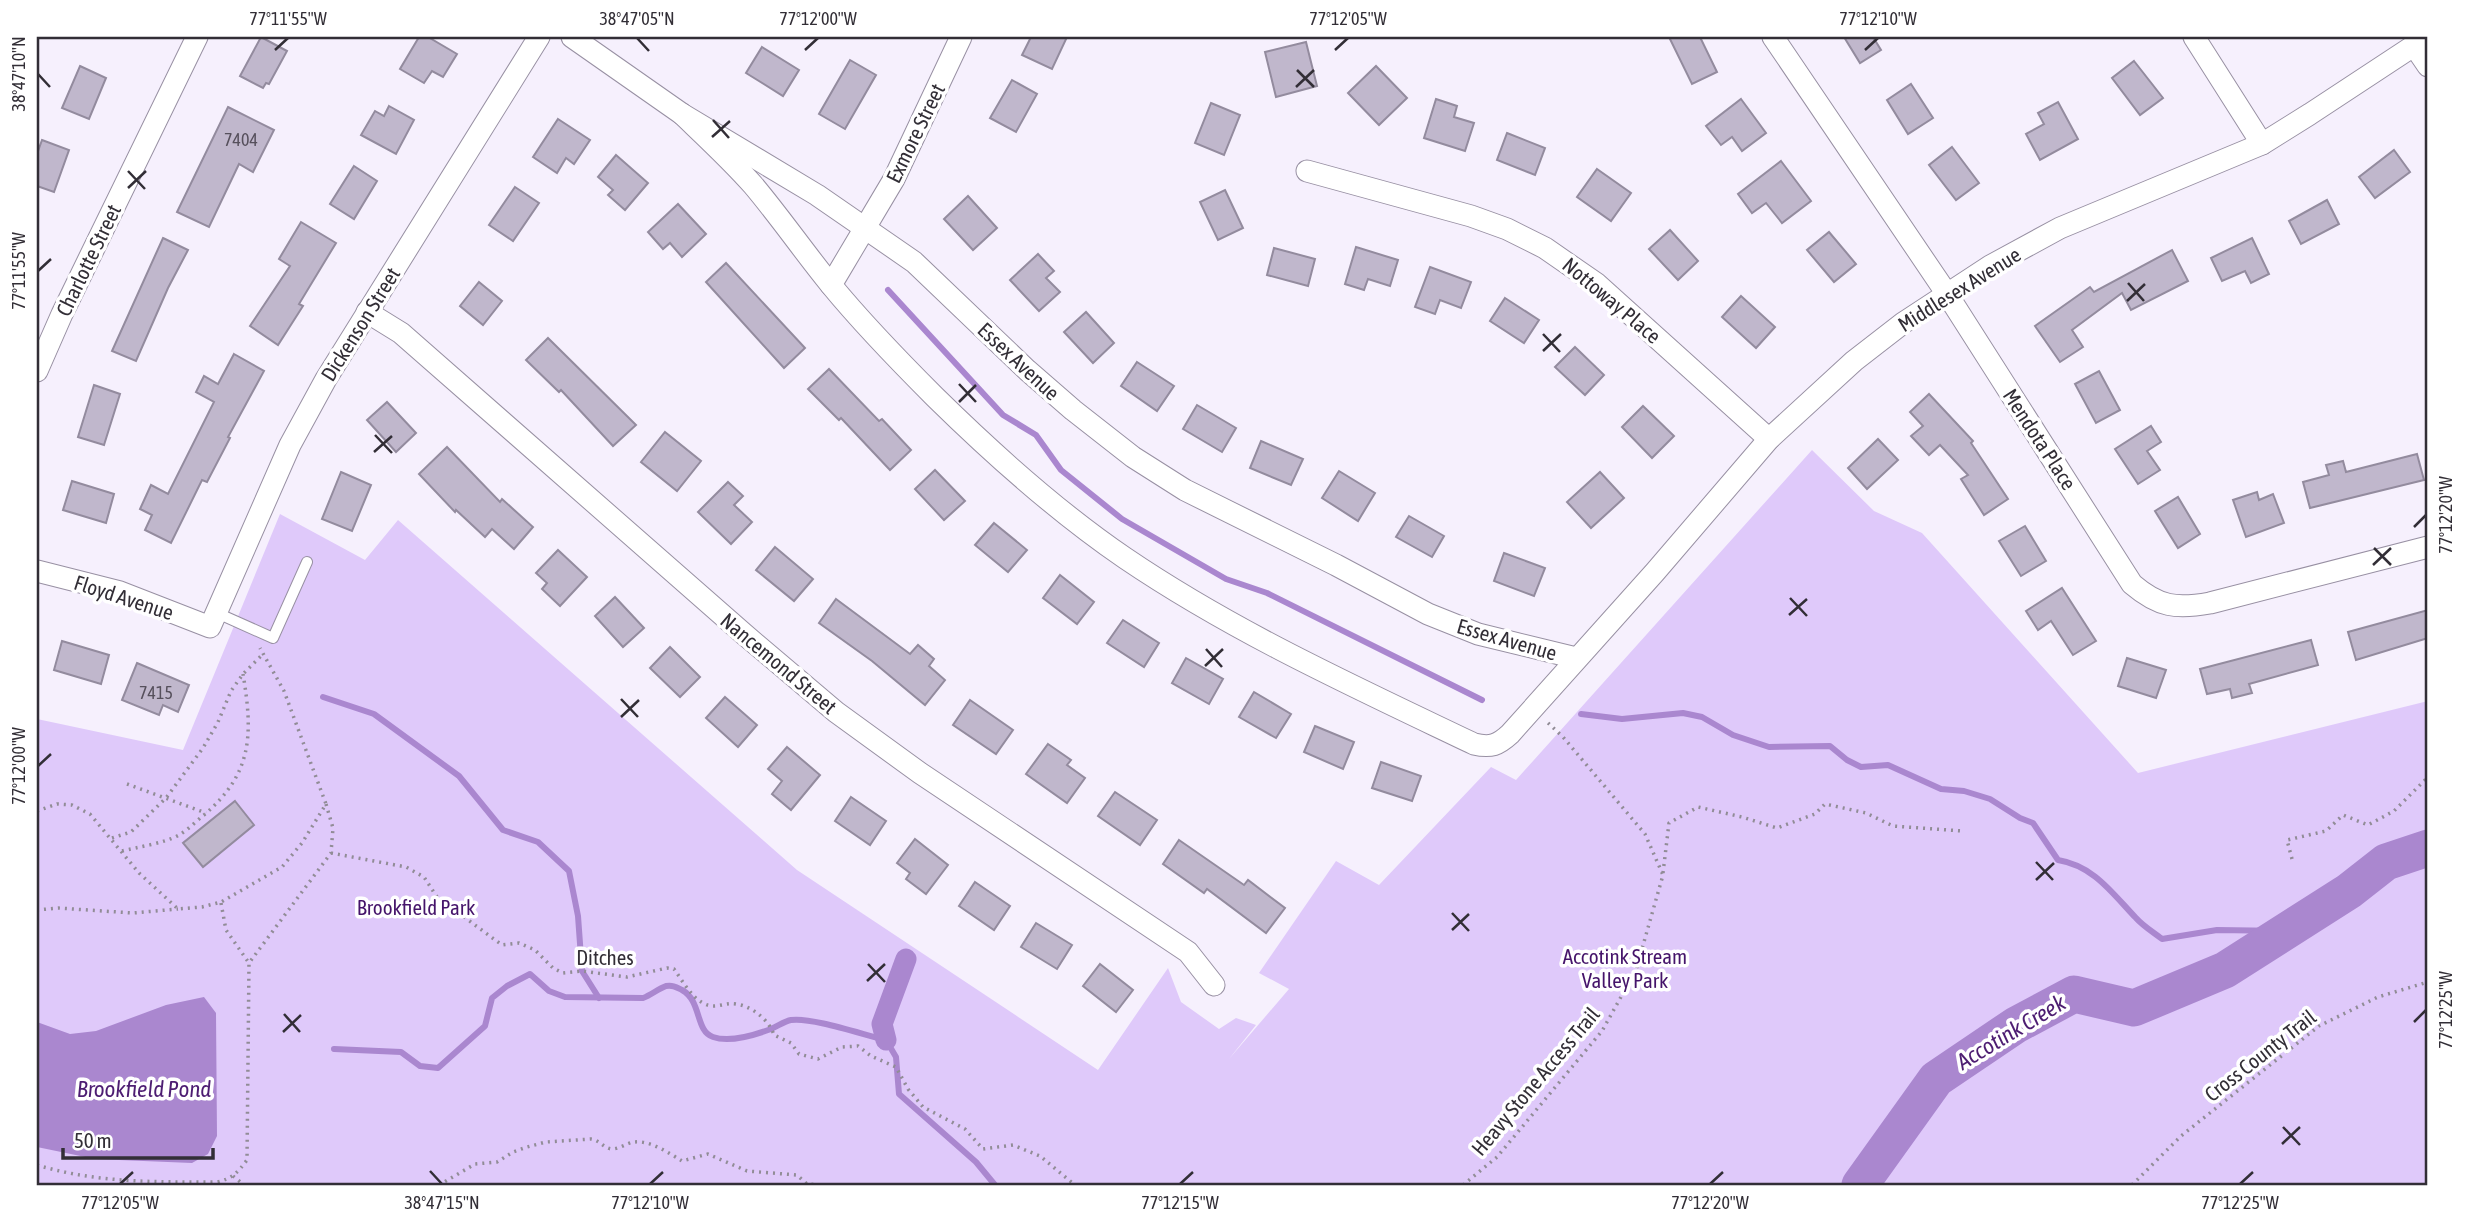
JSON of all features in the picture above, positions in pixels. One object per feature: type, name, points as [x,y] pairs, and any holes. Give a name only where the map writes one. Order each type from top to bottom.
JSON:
[{"type":"street","name":"Charlotte Street","points":[[37,371],[197,37]]},
{"type":"street","name":"Dickenson Street","points":[[213,620],[290,445],[326,379],[539,37]]},
{"type":"street","name":"Essex Avenue","points":[[572,37],[682,114],[817,195],[914,262],[1073,410],[1133,457],[1185,490],[1428,614],[1478,634],[1576,658],[1499,744],[1491,747],[1474,744],[1304,662],[1201,605],[1125,558],[1004,463],[935,397],[831,285],[754,187],[682,114]]},
{"type":"street","name":"Exmore Street","points":[[831,285],[894,179],[961,37]]},
{"type":"street","name":"Mendota Place","points":[[1773,37],[1947,294],[2132,583],[2146,595],[2171,606],[2210,604],[2428,547]]},
{"type":"street","points":[[2194,37],[2262,144]]},
{"type":"street","name":"Middlesex Avenue","points":[[1576,658],[1655,572],[1769,439],[1854,361],[1903,323],[1990,266],[2060,228],[2262,144],[2421,42]]},
{"type":"street","points":[[2421,42],[2428,66]]},
{"type":"street","name":"Nottoway Place","points":[[1307,171],[1471,216],[1545,247],[1597,284],[1769,439]]},
{"type":"street","name":"Nancemond Street","points":[[367,312],[401,333],[836,712],[920,773],[1188,952],[1214,985]]},
{"type":"street","name":"Floyd Avenue","points":[[37,571],[213,620]]},
{"type":"lane","points":[[213,620],[251,628],[273,638],[307,562]]},
{"type":"path","points":[[249,963],[331,853],[333,828],[284,691],[251,628]]},
{"type":"path","points":[[111,838],[131,832],[166,798],[203,748],[243,674],[263,654]]},
{"type":"path","points":[[122,851],[178,836],[222,799],[235,780],[250,735],[243,674]]},
{"type":"path","points":[[1532,709],[1563,737],[1645,834],[1663,875]]},
{"type":"path","points":[[2292,859],[2287,840],[2326,831],[2343,815],[2368,825],[2393,811],[2428,778]]},
{"type":"path","points":[[127,784],[206,813]]},
{"type":"path","points":[[37,811],[57,804],[72,804],[90,814],[139,873],[178,909]]},
{"type":"path","points":[[37,910],[58,908],[134,913],[221,902],[282,867],[302,843],[326,804]]},
{"type":"path","name":"Heavy Stone Access Trail","points":[[1463,1185],[1497,1157],[1602,1031],[1636,970],[1663,875],[1669,823],[1698,807],[1777,828],[1815,814],[1825,804],[1866,813],[1893,826],[1963,831]]},
{"type":"path","name":"Ditches","points":[[331,853],[406,867],[424,877],[436,897],[502,945],[519,943],[535,950],[553,968],[563,973],[582,971],[626,977],[667,968],[674,969],[702,1003],[713,1007],[736,1004],[757,1013],[774,1035],[791,1043],[799,1054],[818,1059],[842,1047],[858,1046],[871,1056],[896,1067],[908,1089],[923,1107],[965,1129],[983,1149],[1013,1145],[1031,1152],[1040,1156],[1075,1185]]},
{"type":"path","points":[[37,1165],[82,1176],[131,1182],[217,1183],[228,1180],[247,1160],[249,963],[226,930],[221,902]]},
{"type":"path","name":"Cross County Trail","points":[[2132,1185],[2181,1136],[2319,1026],[2378,997],[2428,982]]},
{"type":"path","points":[[439,1185],[475,1164],[497,1162],[527,1147],[546,1142],[592,1139],[597,1139],[607,1148],[613,1149],[635,1142],[651,1145],[682,1161],[708,1154],[747,1171],[797,1175],[807,1184],[823,1185]]},
{"type":"path","points":[[233,1176],[244,1185]]},
{"type":"green space","points":[[1812,450],[1874,511],[1922,533],[2138,773],[2428,701],[2428,1185],[37,1185],[37,719],[183,750],[280,514],[365,560],[398,520],[797,870],[1098,1070],[1168,968],[1181,1002],[1219,1029],[1236,1018],[1256,1025],[1229,1059],[1289,989],[1259,973],[1336,861],[1379,885],[1491,767],[1516,780]]},
{"type":"water","name":"Brookfield Pond","points":[[204,997],[216,1013],[217,1136],[208,1154],[192,1163],[95,1159],[37,1147],[37,1022],[70,1034],[96,1031],[166,1005]]},
{"type":"building","points":[[261,37],[287,51],[269,84],[266,83],[263,88],[240,76]]},
{"type":"building","points":[[419,37],[428,37],[457,54],[443,77],[432,71],[424,83],[400,69]]},
{"type":"building","points":[[1031,37],[1067,37],[1052,69],[1022,55]]},
{"type":"building","points":[[1669,37],[1700,37],[1717,72],[1692,84]]},
{"type":"building","points":[[1844,37],[1873,37],[1881,50],[1860,63]]},
{"type":"building","points":[[1306,42],[1317,86],[1276,97],[1265,52]]},
{"type":"building","points":[[762,47],[799,70],[783,96],[746,73]]},
{"type":"building","points":[[850,60],[876,75],[845,129],[819,114]]},
{"type":"building","points":[[2134,61],[2163,98],[2140,115],[2112,78]]},
{"type":"building","points":[[80,66],[106,78],[89,119],[62,108]]},
{"type":"building","points":[[1376,66],[1407,98],[1379,125],[1348,93]]},
{"type":"building","points":[[1012,80],[1037,94],[1016,132],[990,118]]},
{"type":"building","points":[[1911,84],[1933,118],[1908,134],[1887,100]]},
{"type":"building","points":[[1436,99],[1457,106],[1454,117],[1474,123],[1465,151],[1424,138]]},
{"type":"building","points":[[1741,99],[1766,133],[1742,151],[1732,137],[1721,145],[1706,126]]},
{"type":"building","points":[[2058,102],[2078,139],[2040,160],[2026,134],[2044,124],[2038,113]]},
{"type":"building","points":[[1211,103],[1240,115],[1224,155],[1195,143]]},
{"type":"building","points":[[389,106],[414,120],[396,154],[361,135],[375,111],[384,116]]},
{"type":"building","points":[[228,107],[274,130],[253,172],[239,164],[209,227],[177,212]]},
{"type":"building","points":[[558,119],[590,140],[574,164],[566,158],[557,173],[533,157]]},
{"type":"building","points":[[1507,133],[1545,148],[1535,175],[1497,160]]},
{"type":"building","points":[[42,140],[69,150],[54,192],[37,186],[37,154]]},
{"type":"building","points":[[1952,147],[1979,183],[1956,200],[1929,165]]},
{"type":"building","points":[[2394,150],[2410,172],[2375,198],[2359,177]]},
{"type":"building","points":[[616,155],[648,183],[625,210],[608,195],[613,190],[598,177]]},
{"type":"building","points":[[1781,161],[1811,201],[1782,223],[1766,203],[1752,213],[1738,194]]},
{"type":"building","points":[[354,166],[377,181],[354,219],[330,204]]},
{"type":"building","points":[[1597,169],[1631,193],[1611,221],[1577,197]]},
{"type":"building","points":[[515,187],[539,203],[513,241],[489,225]]},
{"type":"building","points":[[1225,190],[1243,228],[1218,240],[1200,202]]},
{"type":"building","points":[[968,196],[997,228],[973,250],[944,219]]},
{"type":"building","points":[[2327,200],[2339,224],[2301,244],[2289,221]]},
{"type":"building","points":[[678,204],[706,234],[682,257],[670,243],[663,249],[648,232]]},
{"type":"building","points":[[301,222],[336,243],[299,304],[303,306],[278,345],[250,326],[290,266],[279,259]]},
{"type":"building","points":[[1670,230],[1698,261],[1678,280],[1649,249]]},
{"type":"building","points":[[1829,232],[1856,264],[1834,282],[1807,250]]},
{"type":"building","points":[[163,238],[188,250],[136,361],[112,351]]},
{"type":"building","points":[[2252,238],[2269,274],[2251,283],[2245,271],[2222,281],[2211,258]]},
{"type":"building","points":[[1356,247],[1398,260],[1390,286],[1368,279],[1364,290],[1345,284]]},
{"type":"building","points":[[1274,248],[1315,259],[1308,286],[1267,275]]},
{"type":"building","points":[[2172,250],[2188,281],[2131,310],[2122,293],[2072,330],[2083,347],[2060,362],[2035,326],[2090,287],[2094,292]]},
{"type":"building","points":[[1038,254],[1054,271],[1046,278],[1060,292],[1039,311],[1010,280]]},
{"type":"building","points":[[726,263],[805,348],[784,368],[706,282]]},
{"type":"building","points":[[1430,267],[1471,282],[1461,308],[1440,300],[1435,314],[1415,307]]},
{"type":"building","points":[[479,282],[502,301],[483,325],[460,306]]},
{"type":"building","points":[[1741,296],[1775,327],[1756,348],[1722,317]]},
{"type":"building","points":[[1505,298],[1539,320],[1524,343],[1490,321]]},
{"type":"building","points":[[1086,312],[1114,343],[1093,363],[1064,332]]},
{"type":"building","points":[[548,338],[636,425],[613,446],[561,390],[559,392],[526,360]]},
{"type":"building","points":[[1575,347],[1604,375],[1585,395],[1555,367]]},
{"type":"building","points":[[234,354],[264,371],[207,482],[202,480],[171,543],[145,530],[152,515],[140,509],[151,485],[168,494],[214,402],[196,392],[204,376],[218,384]]},
{"type":"building","points":[[1137,362],[1174,386],[1157,411],[1121,386]]},
{"type":"building","points":[[829,369],[911,450],[890,470],[841,418],[839,420],[808,389]]},
{"type":"building","points":[[2099,371],[2120,410],[2096,423],[2075,384]]},
{"type":"building","points":[[94,385],[120,394],[104,445],[78,437]]},
{"type":"building","points":[[1929,394],[1973,441],[1971,443],[2008,499],[1984,515],[1961,479],[1968,475],[1940,445],[1929,455],[1911,436],[1923,426],[1910,412]]},
{"type":"building","points":[[387,402],[416,433],[396,452],[367,420]]},
{"type":"building","points":[[1197,405],[1236,428],[1222,452],[1183,429]]},
{"type":"building","points":[[1643,406],[1674,436],[1652,458],[1622,427]]},
{"type":"building","points":[[2151,426],[2161,442],[2147,451],[2160,470],[2138,484],[2115,449]]},
{"type":"building","points":[[665,432],[701,461],[677,491],[641,462]]},
{"type":"building","points":[[1878,439],[1898,460],[1867,489],[1848,468]]},
{"type":"building","points":[[1261,441],[1303,459],[1291,485],[1250,468]]},
{"type":"building","points":[[447,447],[500,502],[502,499],[533,527],[514,549],[492,529],[485,537],[456,510],[455,512],[419,474]]},
{"type":"building","points":[[2417,454],[2424,480],[2310,508],[2303,482],[2329,475],[2326,465],[2343,461],[2346,472]]},
{"type":"building","points":[[935,470],[965,501],[944,520],[915,489]]},
{"type":"building","points":[[1339,471],[1375,493],[1358,521],[1322,498]]},
{"type":"building","points":[[341,472],[371,485],[352,531],[322,519]]},
{"type":"building","points":[[1600,472],[1624,498],[1591,528],[1567,502]]},
{"type":"building","points":[[72,481],[114,494],[106,523],[63,510]]},
{"type":"building","points":[[728,482],[743,496],[734,505],[752,522],[731,544],[698,512]]},
{"type":"building","points":[[2257,492],[2259,500],[2273,494],[2284,523],[2246,537],[2233,500]]},
{"type":"building","points":[[2178,497],[2200,534],[2178,548],[2155,511]]},
{"type":"building","points":[[1409,516],[1444,536],[1432,557],[1396,537]]},
{"type":"building","points":[[994,523],[1027,550],[1008,572],[975,545]]},
{"type":"building","points":[[2025,526],[2046,561],[2021,576],[1999,541]]},
{"type":"building","points":[[775,547],[813,579],[794,601],[756,570]]},
{"type":"building","points":[[558,550],[587,577],[560,606],[542,589],[547,583],[536,573]]},
{"type":"building","points":[[1504,553],[1545,568],[1534,596],[1494,581]]},
{"type":"building","points":[[1060,575],[1094,602],[1077,624],[1043,598]]},
{"type":"building","points":[[2062,588],[2096,641],[2073,655],[2051,621],[2038,630],[2026,611]]},
{"type":"building","points":[[615,597],[644,628],[623,647],[595,616]]},
{"type":"building","points":[[836,599],[910,654],[918,645],[934,659],[929,666],[945,680],[925,705],[872,661],[819,623]]},
{"type":"building","points":[[2428,610],[2428,638],[2356,660],[2348,632]]},
{"type":"building","points":[[1123,620],[1159,643],[1144,667],[1107,643]]},
{"type":"building","points":[[2311,640],[2318,665],[2249,684],[2252,693],[2232,698],[2230,689],[2207,694],[2200,669]]},
{"type":"building","points":[[62,641],[109,655],[101,684],[54,670]]},
{"type":"building","points":[[670,647],[700,677],[680,697],[650,668]]},
{"type":"building","points":[[1186,658],[1223,679],[1209,704],[1172,683]]},
{"type":"building","points":[[2127,658],[2166,670],[2156,698],[2118,686]]},
{"type":"building","points":[[137,663],[189,685],[178,712],[163,705],[159,715],[122,700]]},
{"type":"building","points":[[1254,692],[1291,714],[1276,738],[1239,717]]},
{"type":"building","points":[[725,697],[757,725],[738,747],[706,718]]},
{"type":"building","points":[[970,700],[1013,730],[996,754],[953,725]]},
{"type":"building","points":[[1315,726],[1354,742],[1343,769],[1304,752]]},
{"type":"building","points":[[1048,744],[1071,760],[1067,765],[1085,778],[1067,803],[1026,774]]},
{"type":"building","points":[[787,747],[820,775],[791,810],[772,794],[782,781],[768,769]]},
{"type":"building","points":[[1381,762],[1421,776],[1412,801],[1372,788]]},
{"type":"building","points":[[1115,792],[1157,820],[1140,845],[1098,816]]},
{"type":"building","points":[[851,797],[886,821],[870,845],[835,821]]},
{"type":"building","points":[[235,801],[254,825],[203,867],[183,843]]},
{"type":"building","points":[[915,839],[948,865],[926,894],[906,879],[910,873],[897,863]]},
{"type":"building","points":[[1179,840],[1244,885],[1248,880],[1285,908],[1266,933],[1207,889],[1204,893],[1163,864]]},
{"type":"building","points":[[975,882],[1010,906],[994,930],[959,906]]},
{"type":"building","points":[[1036,923],[1072,945],[1057,969],[1021,947]]},
{"type":"building","points":[[1100,964],[1133,990],[1116,1012],[1083,986]]},
{"type":"waterway","points":[[888,290],[1003,415],[1036,435],[1061,470],[1122,519],[1226,579],[1267,593],[1482,700]]},
{"type":"waterway","points":[[323,697],[374,714],[459,776],[503,830],[538,842],[569,871],[578,916],[582,971],[599,998]]},
{"type":"waterway","points":[[1581,714],[1622,719],[1683,713],[1702,717],[1733,735],[1769,747],[1830,746],[1861,767],[1888,765],[1941,789],[1964,791],[1990,799],[2033,823],[2058,860],[2071,863],[2092,874],[2139,921],[2162,939],[2217,930],[2288,931]]},
{"type":"waterway","name":"Accotink Creek","points":[[1860,1185],[1936,1079],[2016,1025],[2074,994],[2134,1008],[2225,970],[2349,891],[2386,862],[2428,848]]},
{"type":"waterway","points":[[886,1040],[882,1024],[906,959]]},
{"type":"waterway","points":[[334,1049],[401,1052],[420,1066],[438,1068],[485,1026],[492,998],[507,986],[530,974],[549,991],[565,997],[643,998],[666,986],[673,986],[682,990],[693,1001],[707,1034],[720,1039],[742,1038],[789,1021],[800,1020],[886,1040],[896,1057],[899,1094],[976,1162],[995,1185]]},
{"type":"park label","name":"Brookfield Park","points":[[416,907]]},
{"type":"park label","name":"Accotink Stream Valley Park","points":[[1625,968]]}]
